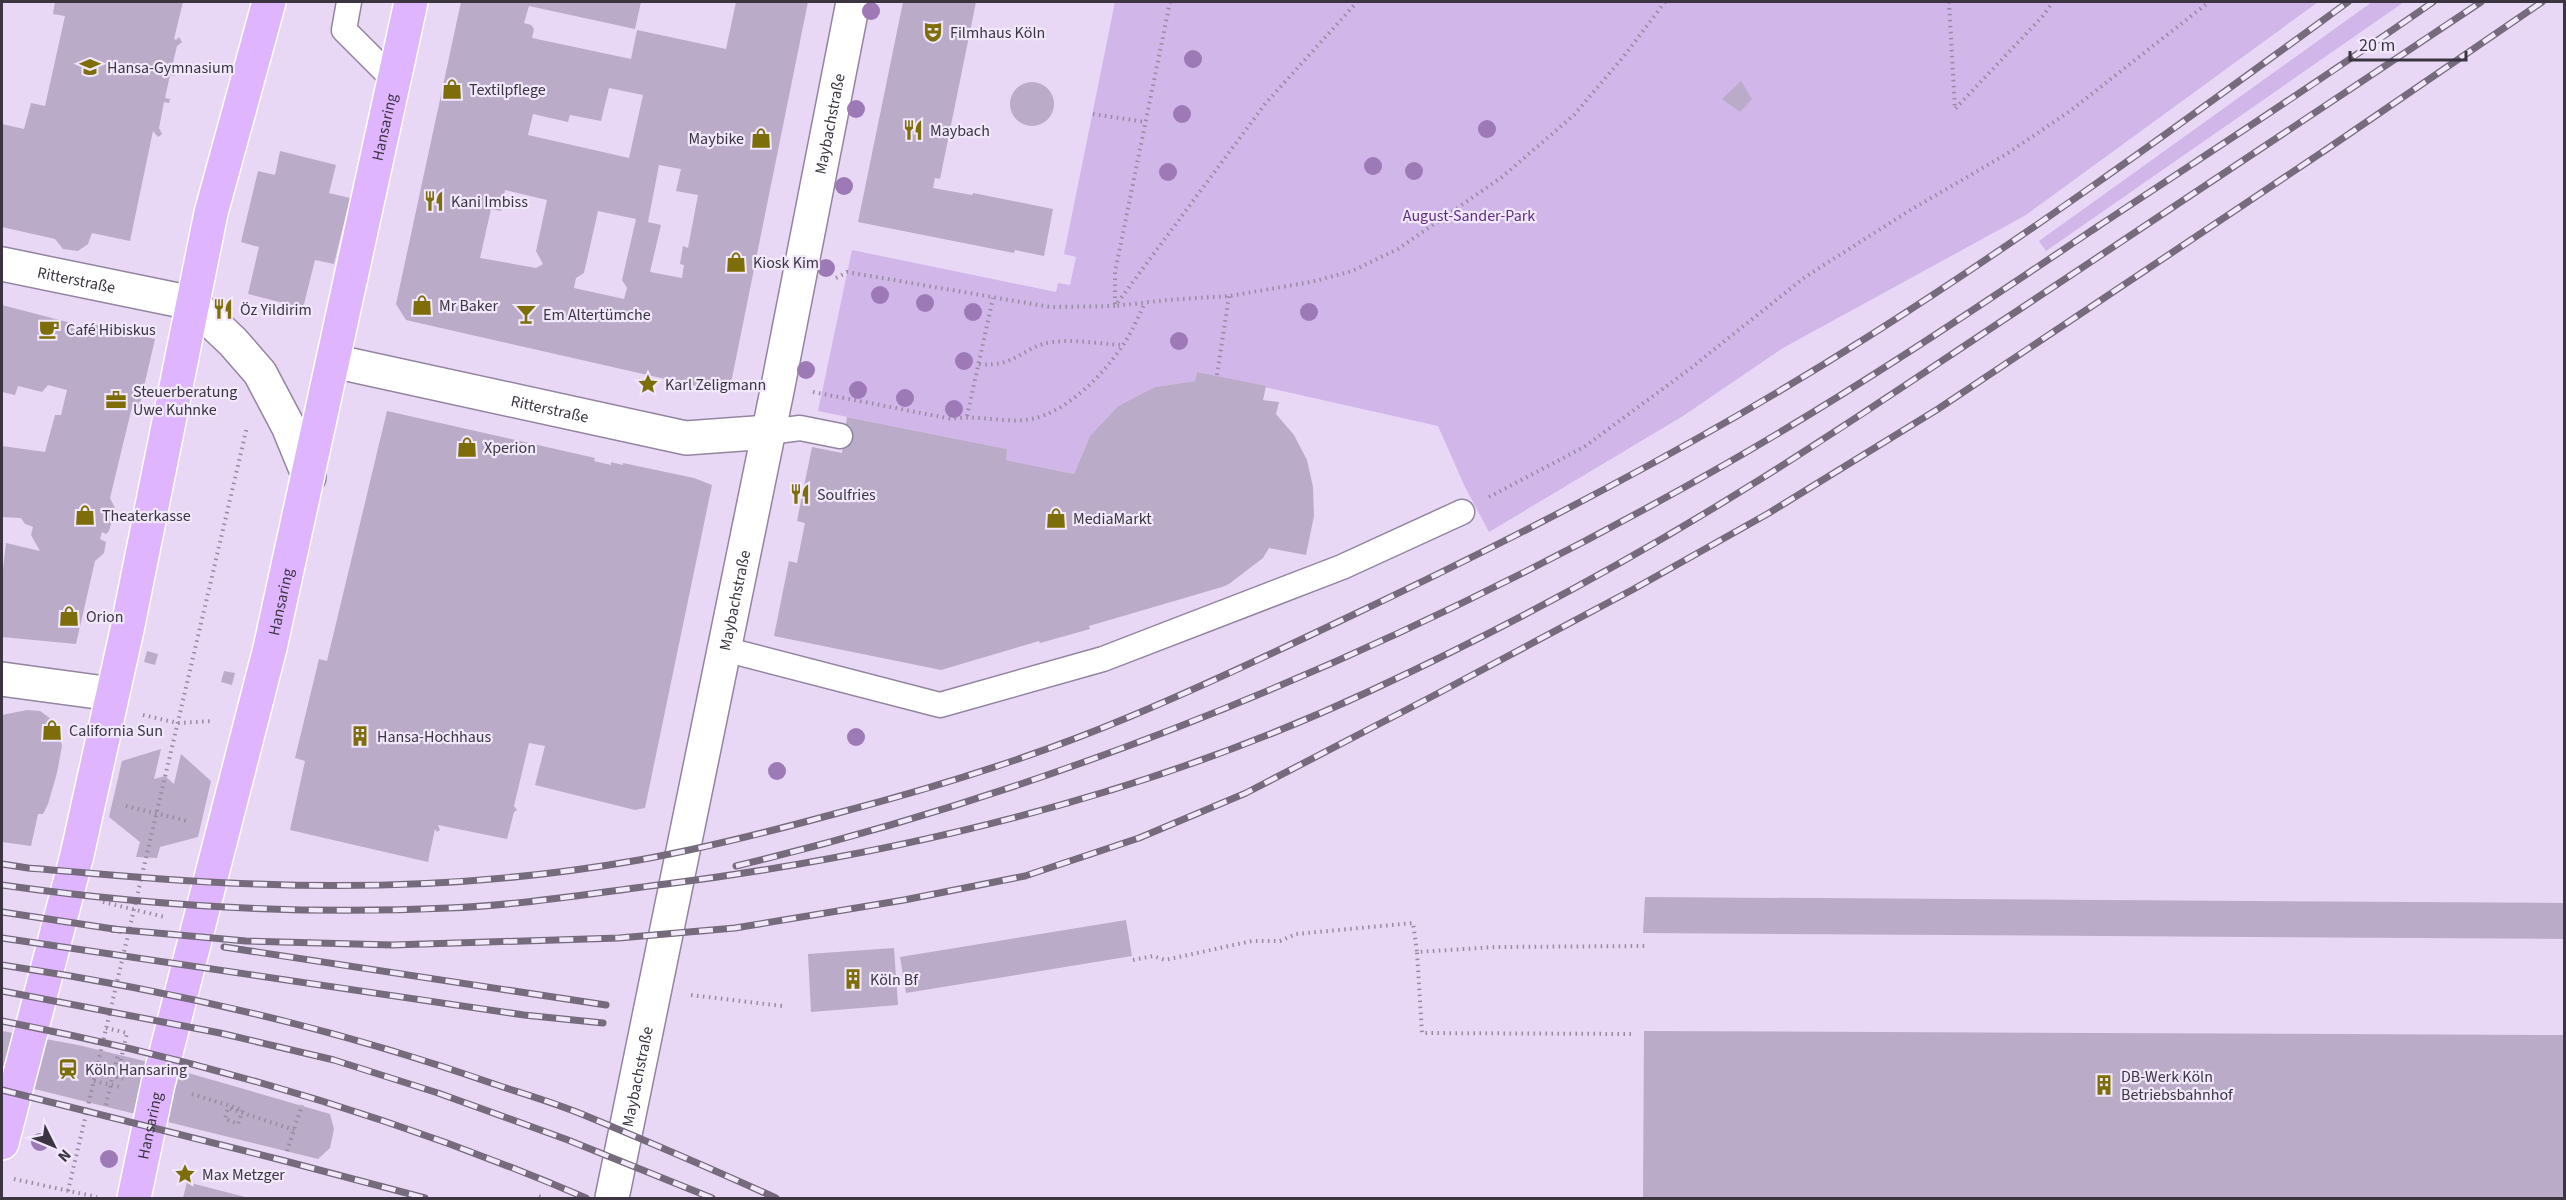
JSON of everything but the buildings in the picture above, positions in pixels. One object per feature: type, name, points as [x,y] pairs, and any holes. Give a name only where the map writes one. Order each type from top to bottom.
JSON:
[{"type":"main road","points":[[2,1143],[77,855],[127,630],[211,213],[269,2]]},
{"type":"main road","name":"Hansaring","points":[[134,1198],[158,1084],[270,648],[411,2]]},
{"type":"street","name":"Maybachstraße","points":[[612,1198],[769,432],[853,2]]},
{"type":"street","name":"Ritterstraße","points":[[2,264],[192,303]]},
{"type":"street","points":[[192,303],[233,342],[260,373],[288,426],[309,477]]},
{"type":"street","name":"Ritterstraße","points":[[333,361],[686,438],[769,432]]},
{"type":"street","points":[[2,679],[112,693]]},
{"type":"lane","points":[[349,2],[344,30],[395,81]]},
{"type":"lane","points":[[769,432],[800,428],[840,436]]},
{"type":"lane","points":[[724,649],[940,705],[1103,659],[1342,567],[1462,512]]},
{"type":"path","points":[[1115,306],[1115,272],[1170,2]]},
{"type":"path","points":[[1115,306],[1265,104],[1357,2]]},
{"type":"path","points":[[847,272],[1050,307],[1115,306],[1229,296],[1311,282],[1342,273],[1398,249],[1502,177],[1574,115],[1624,56],[1665,2]]},
{"type":"path","points":[[1949,2],[1955,109],[2054,2]]},
{"type":"path","points":[[1462,512],[1584,447],[1691,368],[1805,277],[1912,209],[2006,155],[2070,111],[2209,2]]},
{"type":"path","points":[[1093,114],[1146,122]]},
{"type":"path","points":[[1217,375],[1229,296]]},
{"type":"path","points":[[967,416],[993,298]]},
{"type":"path","points":[[778,386],[952,419],[967,416],[996,420],[1032,419],[1065,406],[1092,382],[1123,345],[1145,303]]},
{"type":"path","points":[[979,364],[992,366],[1007,363],[1036,347],[1052,342],[1123,345]]},
{"type":"path","points":[[68,1191],[260,373]]},
{"type":"path","points":[[137,714],[178,723],[217,721],[249,728]]},
{"type":"path","points":[[123,806],[188,821]]},
{"type":"path","points":[[102,903],[166,917]]},
{"type":"path","points":[[1133,960],[1153,956],[1165,960],[1252,941],[1280,941],[1307,933],[1413,923],[1422,1033],[1631,1034]]},
{"type":"path","points":[[1417,952],[1496,947],[1646,946]]},
{"type":"path","points":[[654,991],[782,1006]]},
{"type":"path","points":[[106,1028],[127,1033],[117,1075],[121,1079]]},
{"type":"path","points":[[105,1105],[118,1054]]},
{"type":"path","points":[[96,1073],[112,1077]]},
{"type":"path","points":[[188,1092],[243,1110],[240,1117],[238,1124],[225,1119],[228,1108],[239,1112],[249,1115],[260,1119],[280,1125],[294,1130]]},
{"type":"path","points":[[287,1151],[302,1105]]},
{"type":"path","points":[[13,1178],[103,1198]]},
{"type":"path","points":[[538,1196],[544,1198]]},
{"type":"green space","name":"August-Sander-Park","points":[[1115,2],[2318,2],[2026,215],[1783,348],[1683,416],[1489,532],[1465,487],[1438,426],[1197,372],[1195,381],[1155,387],[1118,406],[1090,436],[1074,474],[1006,460],[1007,449],[818,411],[852,250],[1056,292],[1058,283],[1070,285],[1076,257],[1064,254]]},
{"type":"green space","points":[[2372,2],[2404,2],[2046,251],[2039,241]]},
{"type":"railway","points":[[2,864],[171,880],[305,885],[449,882],[544,874],[639,860],[764,833],[912,793],[1057,745],[1208,683],[1405,590],[1540,523],[1738,416],[1866,338],[1989,257],[2110,174],[2348,2]]},
{"type":"railway","points":[[736,866],[865,832],[993,793],[1120,749],[1244,700],[1367,647],[1488,590],[1607,529],[1724,465],[1819,409],[1959,319],[2433,2]]},
{"type":"railway","points":[[2,885],[169,903],[281,909],[393,910],[531,901],[757,871],[847,855],[1026,814],[1115,789],[1202,760],[1288,727],[1420,668],[1560,596],[1653,544],[1847,424],[2481,2]]},
{"type":"railway","points":[[112,929],[246,941],[392,945],[619,938],[735,928],[904,900],[1025,876],[1139,838],[1246,793],[1632,590],[1769,513],[1938,409],[2542,2]]},
{"type":"railway","points":[[2,912],[120,930]]},
{"type":"railway","points":[[2,938],[524,1015],[603,1023]]},
{"type":"railway","points":[[224,947],[606,1005]]},
{"type":"railway","points":[[2,965],[189,999],[374,1045],[573,1111],[776,1198]]},
{"type":"railway","points":[[2,991],[220,1033],[334,1060],[438,1093],[568,1140],[712,1198]]},
{"type":"railway","points":[[2,1021],[151,1054],[299,1094],[444,1142],[586,1198]]},
{"type":"railway","points":[[2,1090],[425,1198]]},
{"type":"place","name":"Filmhaus Köln","points":[[933,32]]},
{"type":"place","name":"Hansa-Gymnasium","points":[[90,67]]},
{"type":"place","name":"Textilpflege","points":[[452,89]]},
{"type":"place","name":"Maybach","points":[[913,130]]},
{"type":"place","name":"Maybike","points":[[761,138]]},
{"type":"place","name":"Kani Imbiss","points":[[434,201]]},
{"type":"place","name":"Kiosk Kim","points":[[736,262]]},
{"type":"place","name":"Mr Baker","points":[[422,305]]},
{"type":"place","name":"Öz Yildirim","points":[[223,309]]},
{"type":"place","name":"Em Altertümche","points":[[526,314]]},
{"type":"place","name":"Café Hibiskus","points":[[49,329]]},
{"type":"place","name":"Karl Zeligmann","points":[[648,384]]},
{"type":"place","name":"Steuerberatung Uwe Kuhnke","points":[[116,400]]},
{"type":"place","name":"Xperion","points":[[467,447]]},
{"type":"place","name":"Soulfries","points":[[800,494]]},
{"type":"place","name":"Theaterkasse","points":[[85,515]]},
{"type":"place","name":"MediaMarkt","points":[[1056,518]]},
{"type":"place","name":"Orion","points":[[69,616]]},
{"type":"place","name":"California Sun","points":[[52,730]]},
{"type":"place","name":"Hansa-Hochhaus","points":[[360,736]]},
{"type":"place","name":"Köln Bf","points":[[853,979]]},
{"type":"place","name":"Köln Hansaring","points":[[68,1069]]},
{"type":"place","name":"DB-Werk Köln Betriebsbahnhof","points":[[2104,1085]]},
{"type":"place","name":"Max Metzger","points":[[185,1174]]}]
